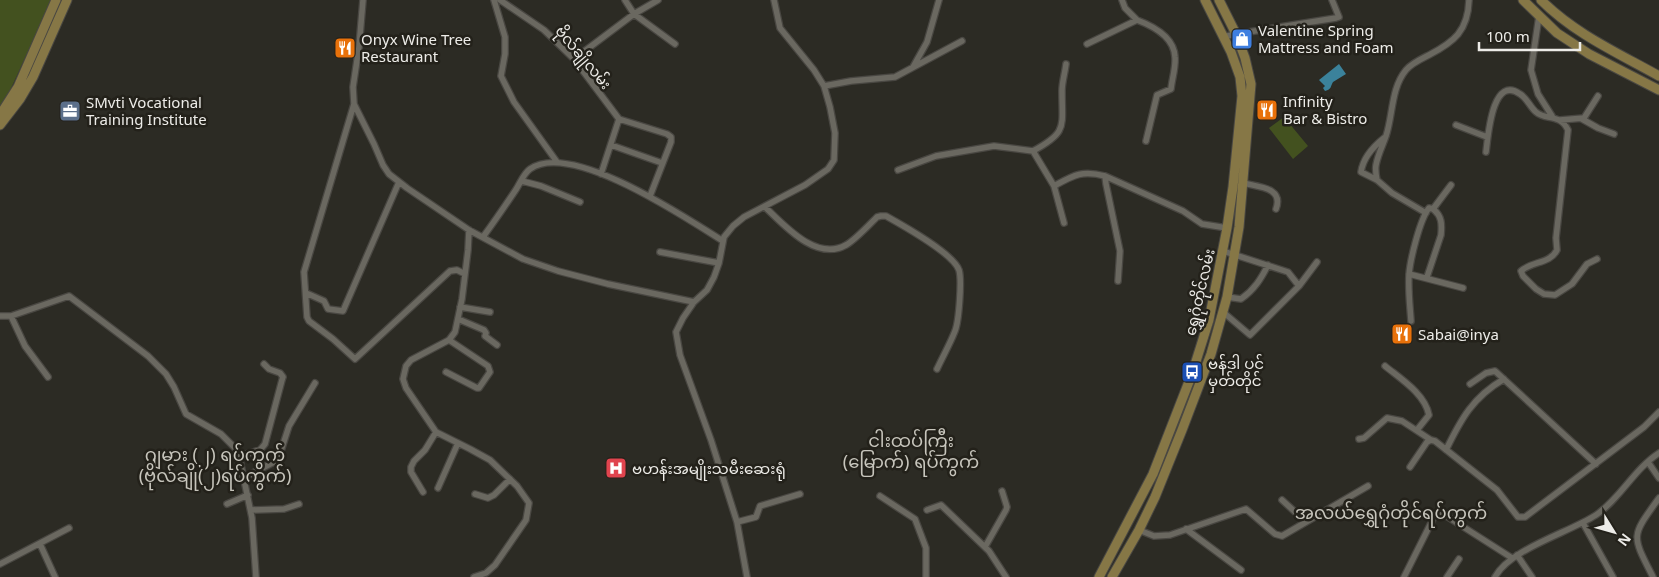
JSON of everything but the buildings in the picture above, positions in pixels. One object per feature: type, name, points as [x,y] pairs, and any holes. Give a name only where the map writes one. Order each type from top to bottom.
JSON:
[{"type":"main road","points":[[0,115],[18,87],[56,0]]},
{"type":"main road","points":[[0,125],[14,108],[34,76],[67,0]]},
{"type":"main road","name":"ရွှေဂုံတိုင်လမ်း","points":[[1099,577],[1153,474],[1192,374],[1209,320],[1223,251],[1233,187],[1242,96],[1240,77],[1231,52],[1205,0]]},
{"type":"main road","name":"ရွှေဂုံတိုင်လမ်း","points":[[1112,577],[1139,530],[1155,497],[1211,354],[1223,312],[1234,254],[1243,183],[1251,84],[1245,58],[1236,34],[1219,0]]},
{"type":"main road","points":[[1523,0],[1557,33],[1579,48],[1659,90]]},
{"type":"main road","points":[[1541,0],[1563,21],[1594,41],[1659,76]]},
{"type":"main road","points":[[1579,48],[1594,41]]},
{"type":"main road","points":[[38,42],[48,43]]},
{"type":"main road","points":[[1639,80],[1646,69]]},
{"type":"street","points":[[363,0],[353,87],[354,104],[304,272],[307,317],[309,321],[355,359],[450,271],[456,270],[465,274]]},
{"type":"street","points":[[494,0],[505,38],[505,54],[501,76],[514,102],[557,162]]},
{"type":"street","name":"ဗိုလ်ချိုလမ်း","points":[[500,0],[544,30],[574,59],[619,119]]},
{"type":"street","points":[[625,0],[634,14],[675,44]]},
{"type":"street","points":[[574,59],[634,14],[658,0]]},
{"type":"street","points":[[748,577],[737,522],[711,440],[680,355],[676,332],[678,325],[694,302],[707,290],[714,277],[720,263],[723,241],[727,232],[744,217],[819,176],[828,169],[834,160],[835,133],[824,86],[814,70],[780,28],[774,0]]},
{"type":"street","points":[[912,68],[927,42],[939,0]]},
{"type":"street","points":[[1122,0],[1125,8],[1137,20],[1149,24],[1167,38],[1173,47],[1176,57],[1171,89],[1157,95],[1146,141]]},
{"type":"street","points":[[1223,37],[1339,17],[1332,0]]},
{"type":"street","points":[[1377,180],[1376,164],[1386,137],[1394,98],[1400,80],[1406,70],[1416,61],[1446,46],[1458,36],[1466,20],[1469,0]]},
{"type":"street","points":[[1539,16],[1531,70],[1538,94],[1552,116]]},
{"type":"street","points":[[1087,44],[1137,20]]},
{"type":"street","points":[[824,86],[895,77],[962,41]]},
{"type":"street","points":[[898,170],[936,156],[994,146],[1033,151],[1050,142],[1060,130],[1063,116],[1062,89],[1066,64]]},
{"type":"street","points":[[1486,152],[1495,101],[1509,90],[1521,94],[1536,112],[1552,116],[1565,124],[1568,130],[1556,238],[1557,250],[1551,258],[1521,271],[1523,276],[1536,289],[1544,294],[1555,295],[1572,284],[1587,264],[1596,259]]},
{"type":"street","points":[[1582,119],[1598,96]]},
{"type":"street","points":[[354,104],[389,174],[469,230],[523,259],[558,271],[608,284],[694,302]]},
{"type":"street","points":[[600,174],[619,119],[667,134],[671,137],[671,142],[650,196]]},
{"type":"street","points":[[1560,120],[1582,119],[1614,134]]},
{"type":"street","points":[[1456,125],[1488,137]]},
{"type":"street","points":[[1386,137],[1375,146],[1361,172],[1377,180],[1392,193],[1426,213]]},
{"type":"street","points":[[611,145],[662,163]]},
{"type":"street","points":[[1033,151],[1054,186],[1064,223]]},
{"type":"street","points":[[483,238],[522,181],[526,172],[532,167],[557,162],[571,164],[600,174],[650,196],[723,241]]},
{"type":"street","points":[[1054,186],[1076,174],[1093,173],[1105,176],[1183,211],[1202,224],[1227,228]]},
{"type":"street","points":[[1105,176],[1120,251],[1118,281]]},
{"type":"street","points":[[522,181],[541,186],[580,202]]},
{"type":"street","points":[[306,293],[324,301],[328,309],[343,311],[399,182]]},
{"type":"street","points":[[1243,183],[1267,188],[1276,194],[1278,198],[1276,209]]},
{"type":"street","points":[[1410,322],[1409,274],[1418,234],[1429,208],[1433,209],[1451,185]]},
{"type":"street","points":[[765,206],[794,234],[811,245],[828,250],[845,246],[877,217],[886,216],[917,233],[953,261],[959,270],[960,292],[956,328],[937,369]]},
{"type":"street","points":[[1426,278],[1442,228],[1440,216],[1433,209]]},
{"type":"street","points":[[469,230],[465,274],[455,332],[449,340],[411,360],[406,366],[403,379],[406,388],[436,432],[490,460],[517,486],[529,503],[526,520],[495,565],[486,573],[474,577]]},
{"type":"street","points":[[1223,251],[1288,272],[1299,286]]},
{"type":"street","points":[[660,252],[720,263]]},
{"type":"street","points":[[1223,312],[1250,335],[1299,286],[1317,262]]},
{"type":"street","points":[[1226,297],[1241,299],[1247,295],[1260,282],[1268,265]]},
{"type":"street","points":[[1409,274],[1463,288]]},
{"type":"street","points":[[0,316],[11,316],[69,296],[148,356],[166,374],[186,414],[221,434],[238,451],[251,510],[256,577]]},
{"type":"street","points":[[460,307],[490,312]]},
{"type":"street","points":[[11,316],[26,346],[48,376]]},
{"type":"street","points":[[458,318],[484,330],[486,338],[497,345]]},
{"type":"street","points":[[446,372],[478,388],[490,372],[488,366],[449,340]]},
{"type":"street","points":[[239,456],[257,451],[263,447],[280,389],[282,375],[269,369],[264,364]]},
{"type":"street","points":[[1386,366],[1414,390],[1426,408],[1428,415],[1417,430]]},
{"type":"street","points":[[1470,384],[1486,373],[1495,371],[1596,464]]},
{"type":"street","points":[[1446,450],[1458,425],[1475,400],[1490,387],[1504,379]]},
{"type":"street","points":[[245,477],[276,461],[279,457],[289,426],[315,383]]},
{"type":"street","points":[[1359,439],[1364,438],[1388,418],[1402,421],[1446,450],[1497,490],[1518,516],[1525,517],[1644,427],[1659,412]]},
{"type":"street","points":[[422,492],[411,472],[411,467],[425,450],[436,432]]},
{"type":"street","points":[[1410,467],[1427,442],[1431,440]]},
{"type":"street","points":[[438,488],[458,443]]},
{"type":"street","points":[[1494,577],[1514,556],[1582,523],[1603,509],[1659,453]]},
{"type":"street","points":[[1648,462],[1659,478]]},
{"type":"street","points":[[476,494],[488,498],[510,480]]},
{"type":"street","points":[[1139,530],[1154,536],[1170,535],[1246,509],[1278,536],[1282,536],[1368,486]]},
{"type":"street","points":[[985,547],[1007,507],[1002,491]]},
{"type":"street","points":[[737,522],[756,517],[760,506],[800,494]]},
{"type":"street","points":[[227,504],[248,495]]},
{"type":"street","points":[[880,496],[915,519],[926,548],[926,577]]},
{"type":"street","points":[[1653,577],[1636,540],[1637,530],[1659,498]]},
{"type":"street","points":[[1282,500],[1305,521]]},
{"type":"street","points":[[251,510],[284,509],[299,504]]},
{"type":"street","points":[[926,510],[941,505],[985,547],[1006,577]]},
{"type":"street","points":[[1404,577],[1435,515],[1440,512],[1514,556],[1532,577]]},
{"type":"street","points":[[1582,523],[1613,577]]},
{"type":"street","points":[[0,564],[68,528]]},
{"type":"street","points":[[1186,529],[1240,570]]},
{"type":"street","points":[[40,544],[55,577]]},
{"type":"street","points":[[1447,577],[1459,559]]},
{"type":"green space","points":[[0,0],[52,0],[7,97],[0,106]]},
{"type":"green space","points":[[1284,117],[1308,146],[1293,159],[1269,128]]},
{"type":"water","points":[[1339,64],[1346,74],[1333,82],[1330,89],[1325,91],[1323,88],[1325,86],[1319,80]]},
{"type":"place","name":"Valentine Spring Mattress and Foam","points":[[1242,39]]},
{"type":"place","name":"Onyx Wine Tree Restaurant","points":[[345,48]]},
{"type":"place","name":"Infinity Bar & Bistro","points":[[1267,110]]},
{"type":"place","name":"SMvti Vocational Training Institute","points":[[70,111]]},
{"type":"place","name":"Sabai@inya","points":[[1402,334]]},
{"type":"place","name":"ဗန်ဒါ ပင် မှတ်တိုင်","points":[[1192,372]]},
{"type":"place","name":"ဗဟန်းအမျိုးသမီးဆေးရုံ","points":[[616,468]]},
{"type":"district","name":"ငါးထပ်ကြီး (မြောက်) ရပ်ကွက်","points":[[911,450]]},
{"type":"district","name":"ဂျမား (၂) ရပ်ကွက် (ဗိုလ်ချို(၂)ရပ်ကွက်)","points":[[215,464]]},
{"type":"district","name":"အလယ်ရွှေဂုံတိုင်ရပ်ကွက်","points":[[1391,512]]}]
